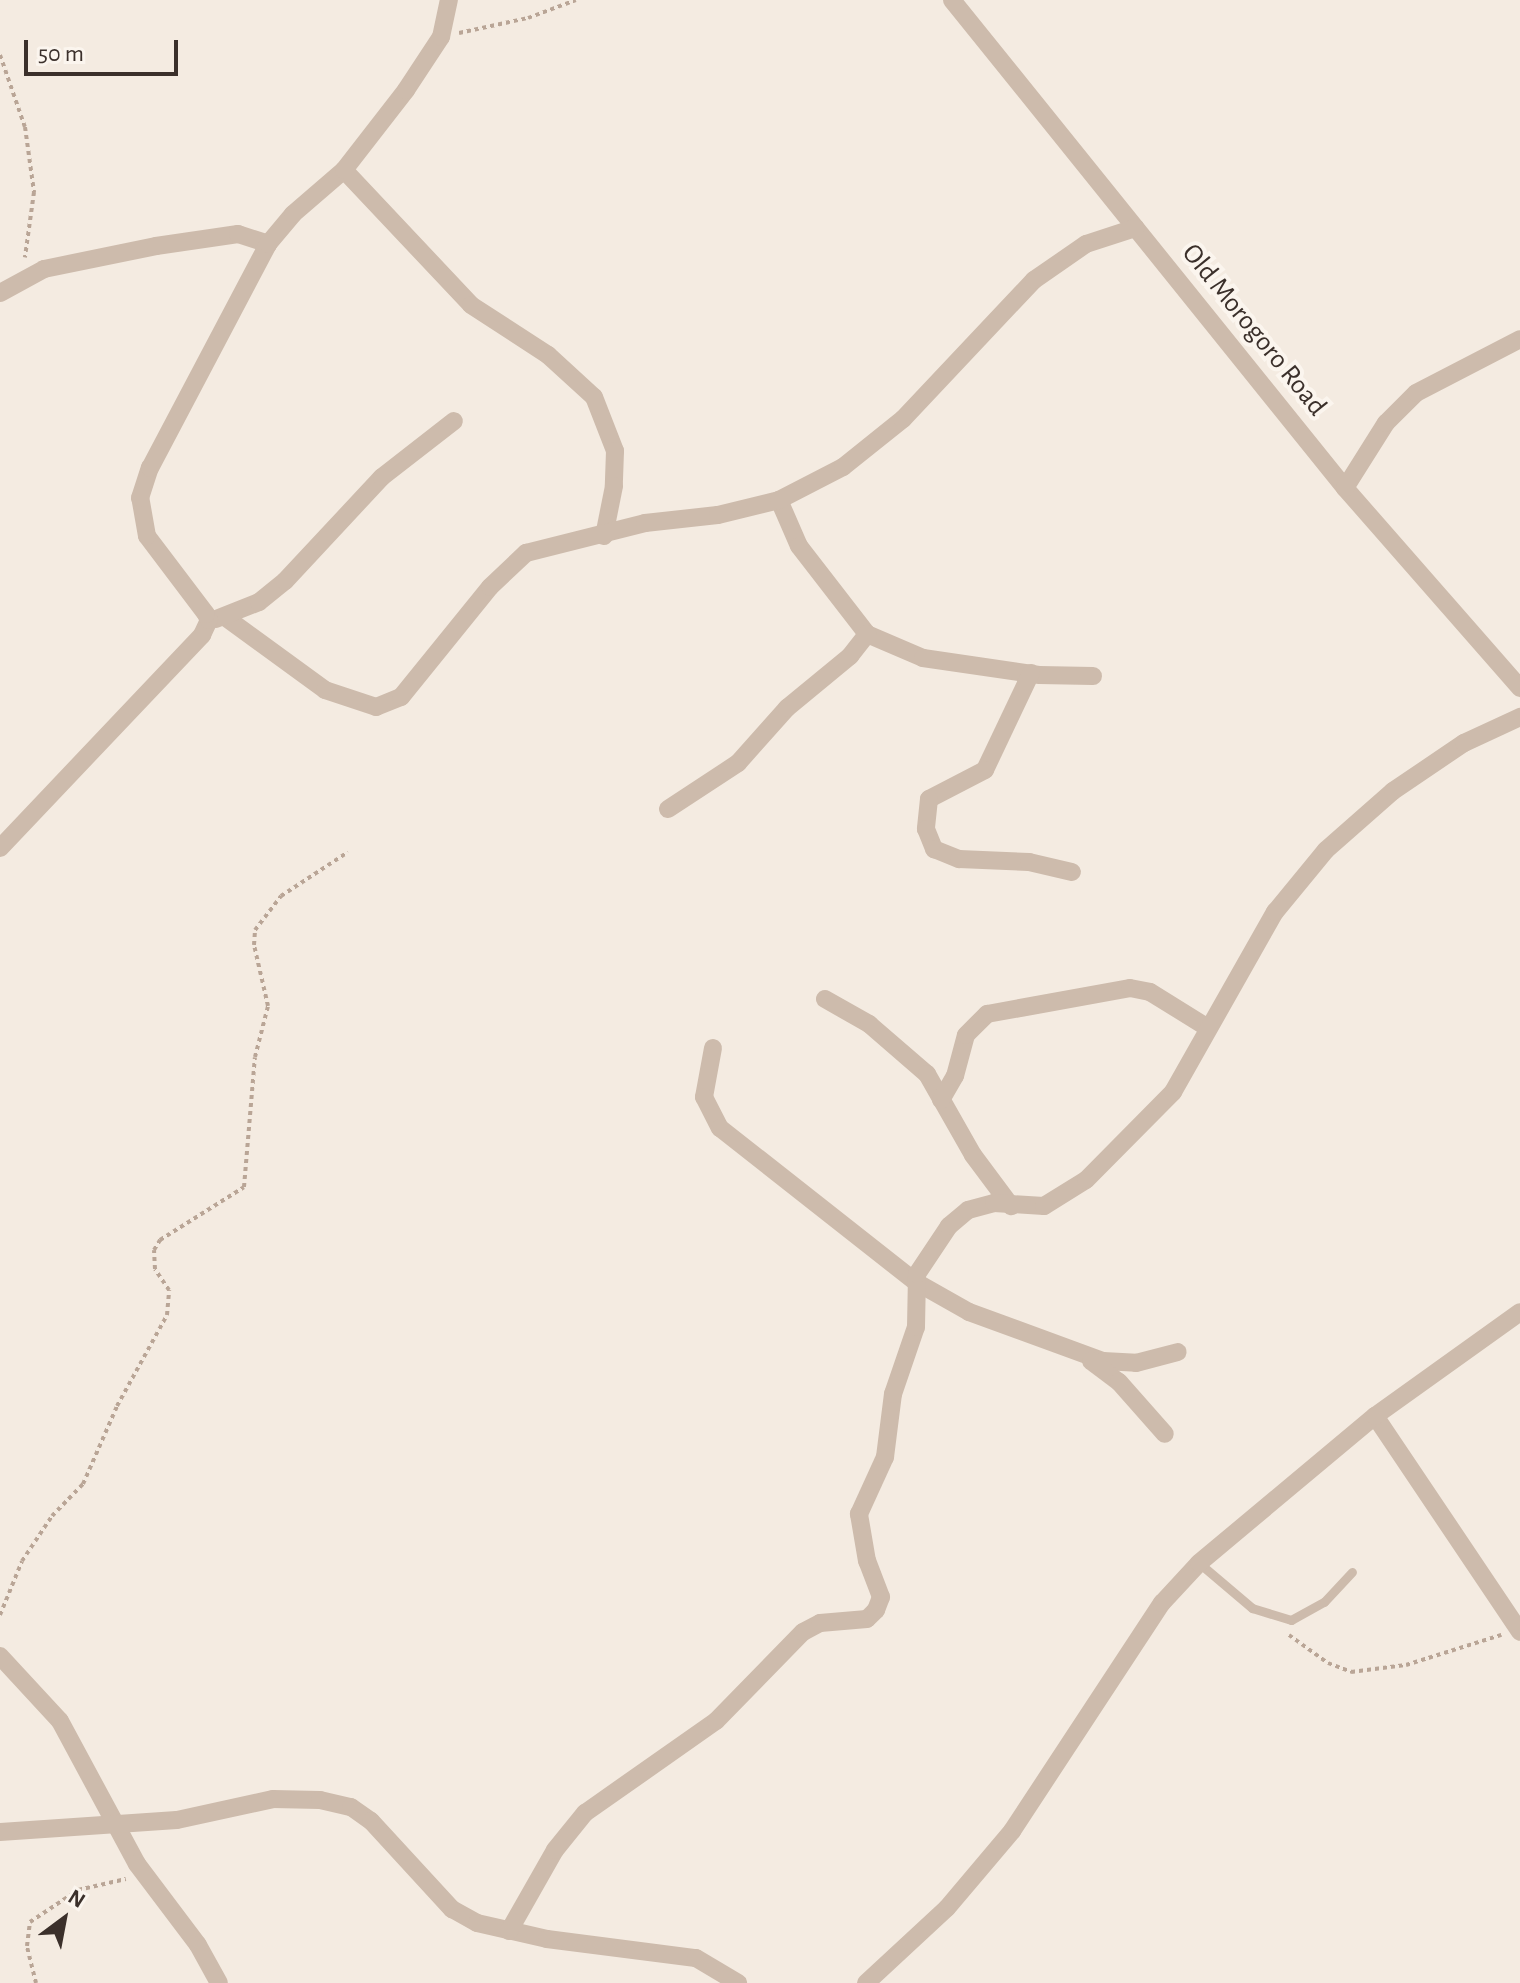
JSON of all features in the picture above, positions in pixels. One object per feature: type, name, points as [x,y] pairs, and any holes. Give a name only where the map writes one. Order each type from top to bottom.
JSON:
[{"type":"street","points":[[449,0],[441,37],[344,170],[293,214],[268,244],[186,395],[140,498],[147,536],[217,619],[325,690],[376,707],[401,697],[422,675],[511,564],[544,547],[604,536],[645,523],[718,515],[779,500],[843,467],[884,436],[1034,280],[1086,244],[1135,228]]},
{"type":"street","name":"Old Morogoro Road","points":[[952,0],[1345,488],[1520,688]]},
{"type":"street","points":[[344,170],[471,305],[548,355],[594,397],[615,451],[614,486],[604,536]]},
{"type":"street","points":[[0,293],[44,269],[221,235],[268,244]]},
{"type":"street","points":[[1345,488],[1386,423],[1416,393],[1520,339]]},
{"type":"street","points":[[0,848],[217,619],[259,602],[285,581],[382,477],[454,421]]},
{"type":"street","points":[[779,500],[799,546],[867,634],[923,658],[1031,673],[1093,676]]},
{"type":"street","points":[[668,809],[738,763],[787,708],[850,656],[867,634]]},
{"type":"street","points":[[1031,673],[985,770],[929,799],[926,829],[934,849],[959,859],[1029,862],[1072,872]]},
{"type":"street","points":[[509,1931],[555,1850],[585,1813],[708,1728],[803,1632],[820,1623],[867,1619],[876,1610],[881,1597],[867,1561],[859,1514],[885,1457],[893,1394],[916,1327],[916,1282],[949,1226],[968,1210],[994,1203],[1044,1206],[1086,1180],[1173,1092],[1275,912],[1326,850],[1393,791],[1464,743],[1520,717]]},
{"type":"street","points":[[941,1100],[970,1026],[987,1014],[1130,988],[1164,999],[1208,1028]]},
{"type":"street","points":[[825,999],[900,1049],[927,1074],[1011,1206]]},
{"type":"street","points":[[713,1048],[704,1097],[720,1128],[916,1282],[969,1312],[1083,1354],[1122,1364],[1178,1352]]},
{"type":"street","points":[[866,1983],[947,1908],[1012,1831],[1162,1603],[1199,1563],[1375,1416],[1520,1312]]},
{"type":"street","points":[[1083,1354],[1119,1382],[1165,1434]]},
{"type":"street","points":[[1375,1416],[1519,1631]]},
{"type":"street","points":[[0,1656],[60,1721],[137,1864],[198,1945],[219,1983]]},
{"type":"street","points":[[0,1832],[177,1820],[273,1799],[320,1800],[351,1807],[371,1821],[452,1909],[477,1923],[509,1931],[696,1958],[738,1983]]},
{"type":"lane","points":[[1199,1563],[1252,1608],[1291,1620],[1324,1602],[1352,1572]]},
{"type":"path","points":[[441,37],[528,18],[576,0]]},
{"type":"path","points":[[0,55],[25,127],[34,192],[19,283]]},
{"type":"path","points":[[0,1615],[22,1561],[52,1516],[83,1484],[117,1406],[167,1315],[169,1290],[155,1269],[154,1250],[160,1240],[232,1200],[244,1187],[255,1057],[268,1006],[254,945],[255,930],[298,881],[348,852]]},
{"type":"path","points":[[1252,1608],[1328,1663],[1351,1672],[1406,1665],[1519,1631]]},
{"type":"path","points":[[36,1983],[27,1946],[30,1922],[78,1890],[123,1882],[137,1864]]}]
